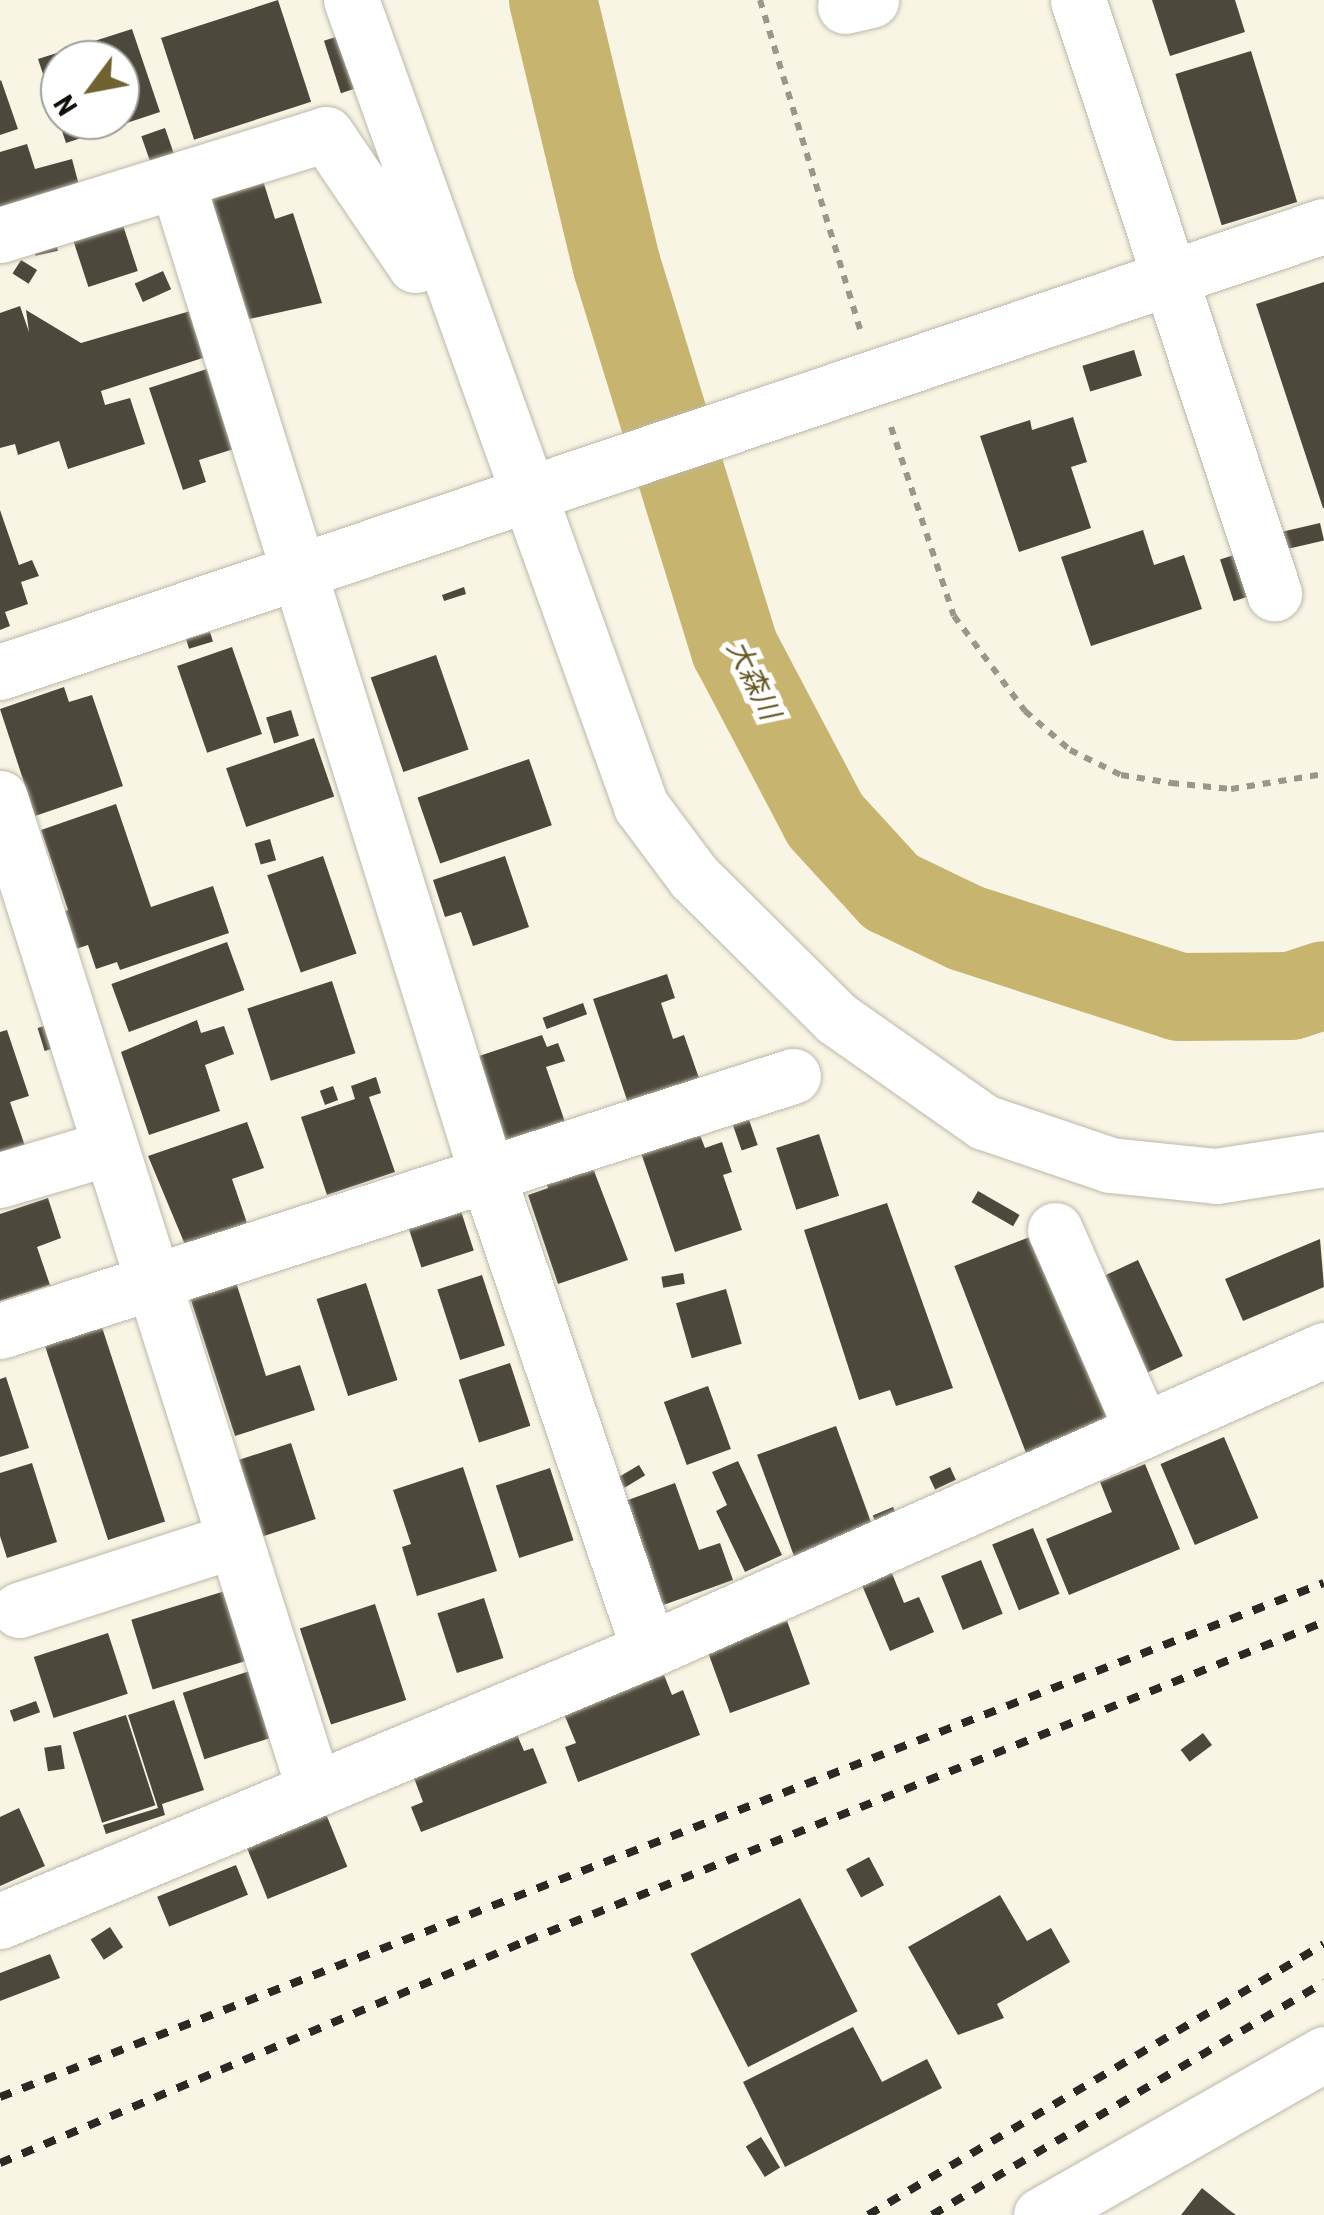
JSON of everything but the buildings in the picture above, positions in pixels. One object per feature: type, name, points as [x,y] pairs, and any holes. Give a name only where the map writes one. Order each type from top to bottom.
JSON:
[{"type":"street","points":[[351,0],[441,259],[538,492],[641,806],[694,878],[836,1018],[984,1122],[1110,1164],[1216,1176],[1324,1159]]},
{"type":"street","points":[[1078,0],[1274,593]]},
{"type":"street","points":[[0,235],[326,134],[415,265],[441,259]]},
{"type":"street","points":[[177,182],[294,571],[486,1171],[649,1650]]},
{"type":"street","points":[[0,672],[1324,226]]},
{"type":"street","points":[[0,798],[314,1789]]},
{"type":"street","points":[[0,1331],[486,1171],[794,1076]]},
{"type":"street","points":[[0,1180],[108,1148]]},
{"type":"street","points":[[1055,1230],[1143,1431]]},
{"type":"street","points":[[0,1921],[649,1650],[1324,1350]]},
{"type":"street","points":[[19,1610],[234,1540]]},
{"type":"street","points":[[1041,2215],[1324,2054]]},
{"type":"path","points":[[760,0],[854,386],[954,616],[1026,711],[1070,750],[1121,775],[1231,789],[1324,774]]},
{"type":"waterway","name":"大森川","points":[[553,0],[617,266],[735,649],[825,820],[891,892],[966,928],[1179,997],[1291,996],[1324,985]]},
{"type":"railway","points":[[0,2097],[1324,1583]]},
{"type":"railway","points":[[0,2163],[526,1941],[1324,1622]]},
{"type":"railway","points":[[868,2215],[1324,1944]]},
{"type":"railway","points":[[932,2215],[1324,1982]]}]
